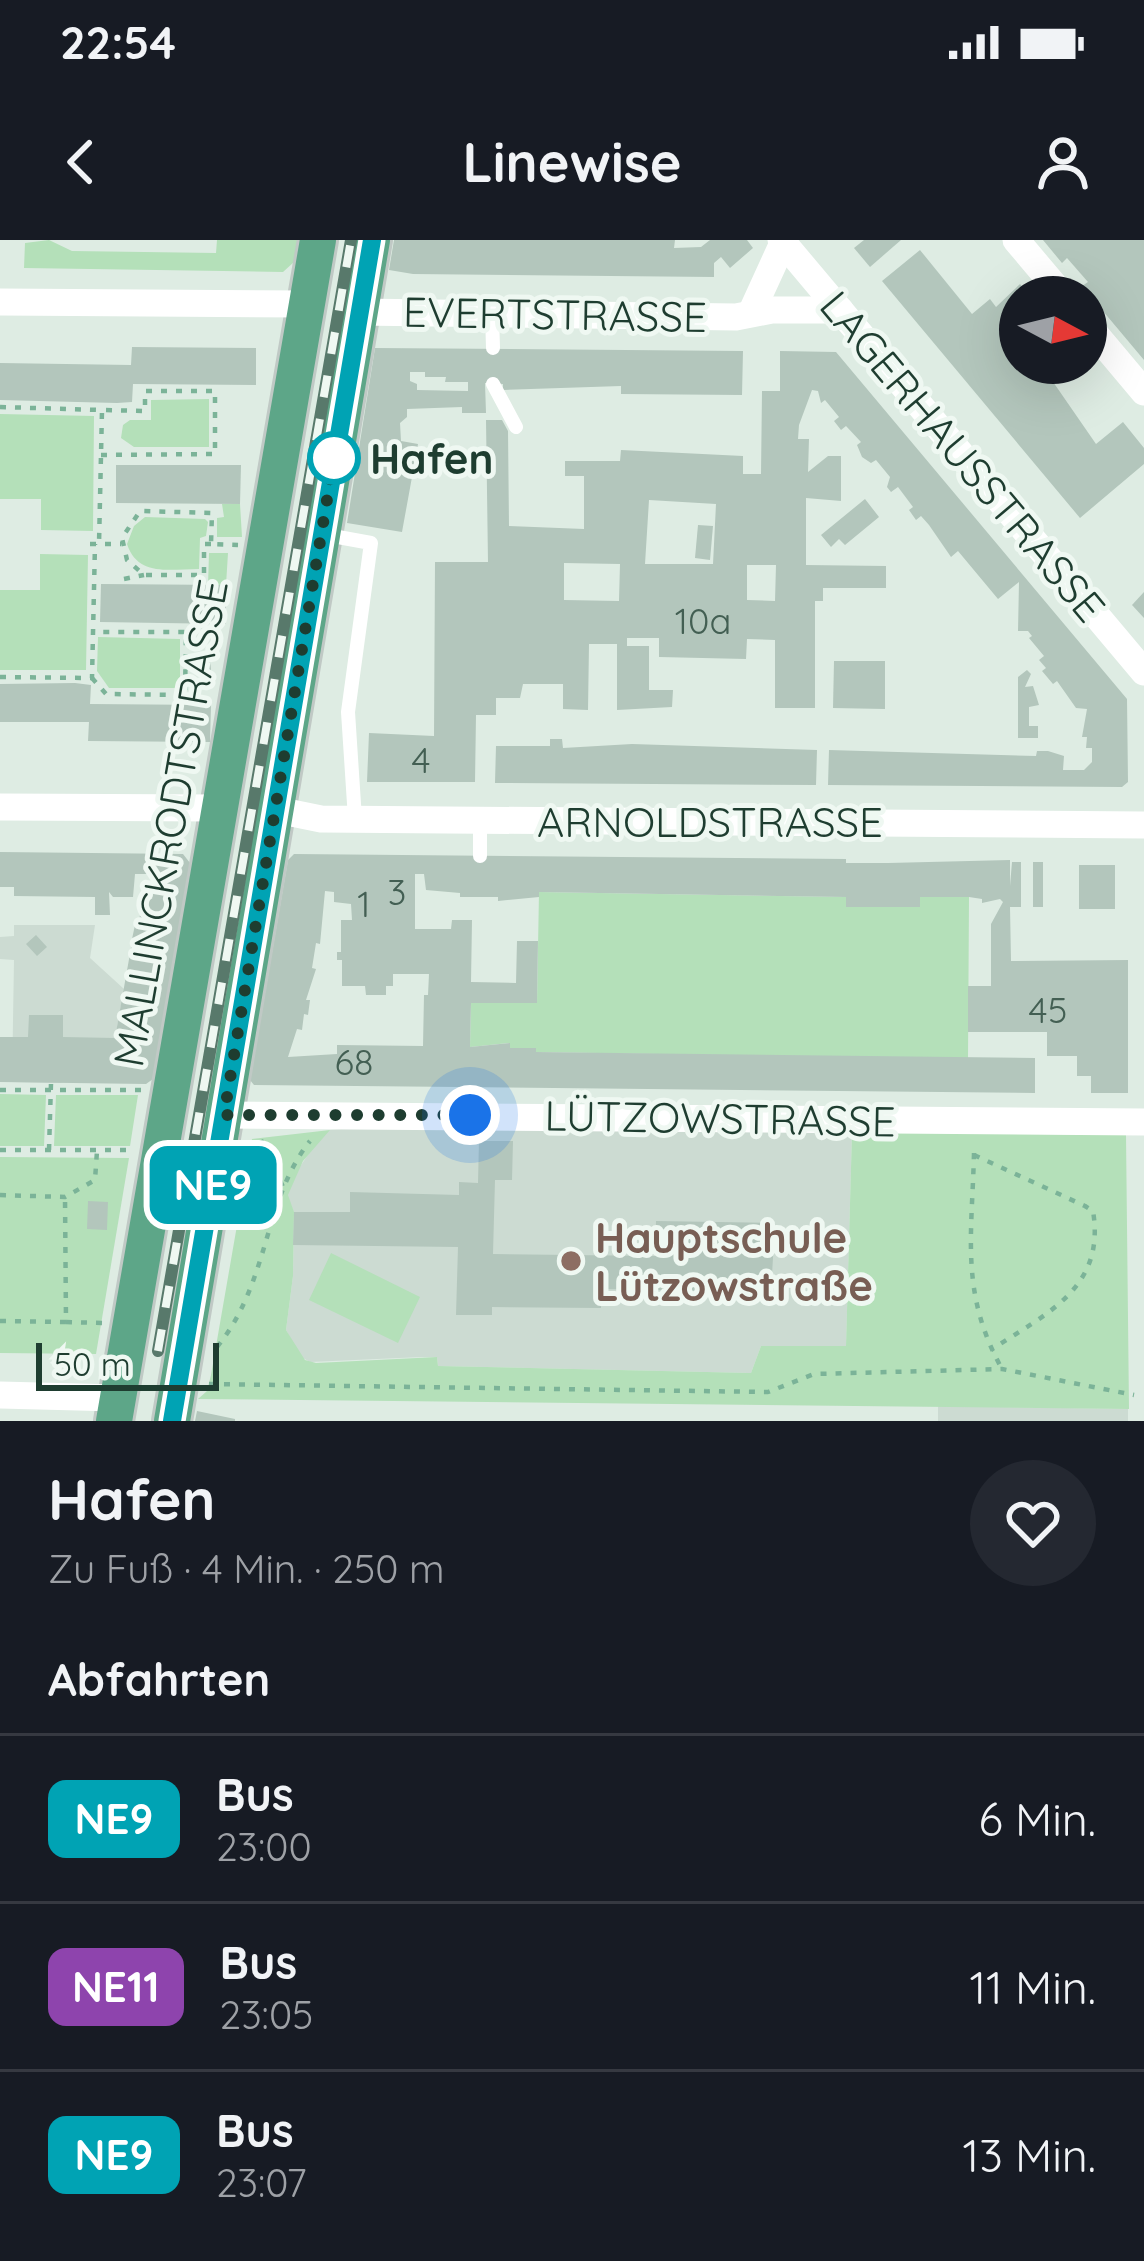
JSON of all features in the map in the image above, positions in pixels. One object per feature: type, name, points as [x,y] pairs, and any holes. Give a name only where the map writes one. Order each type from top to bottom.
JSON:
[{"type":"main road","name":"MALLINCKRODTSTRASSE","points":[[116,1410],[318,240]]},
{"type":"main road","points":[[172,1421],[372,240]]},
{"type":"street","points":[[1016,240],[1046,276]]},
{"type":"street","name":"EVERTSTRASSE","points":[[751,313],[782,241]]},
{"type":"street","name":"LAGERHAUSSTRASSE","points":[[782,241],[1144,672]]},
{"type":"street","points":[[0,302],[306,304]]},
{"type":"street","name":"EVERTSTRASSE","points":[[358,312],[736,316],[840,310]]},
{"type":"street","points":[[1107,348],[1144,392]]},
{"type":"street","points":[[0,806],[218,808]]},
{"type":"street","name":"ARNOLDSTRASSE","points":[[278,810],[355,820],[1144,824]]},
{"type":"street","name":"LÜTZOWSTRASSE","points":[[224,1115],[1144,1122]]},
{"type":"street","points":[[0,1395],[116,1410]]},
{"type":"lane","points":[[492,314],[493,348]]},
{"type":"lane","points":[[493,384],[516,427]]},
{"type":"lane","points":[[322,533],[371,543],[349,712],[355,820]]},
{"type":"lane","points":[[480,856],[481,819]]},
{"type":"path","points":[[0,407],[145,411],[145,391],[215,391],[215,454],[101,454]]},
{"type":"path","points":[[92,632],[186,632],[185,695],[106,694],[92,678],[92,632],[95,544],[102,410]]},
{"type":"path","points":[[144,575],[128,560],[123,544],[125,530],[140,512],[221,513]]},
{"type":"path","points":[[212,513],[212,544]]},
{"type":"path","points":[[95,544],[123,544]]},
{"type":"path","points":[[124,579],[203,575],[205,544],[250,545]]},
{"type":"path","points":[[0,677],[92,678]]},
{"type":"path","points":[[49,1150],[50,1086]]},
{"type":"path","points":[[0,1090],[50,1086],[154,1090]]},
{"type":"path","points":[[975,1121],[971,1289],[1002,1370]]},
{"type":"path","points":[[259,1133],[284,1189]]},
{"type":"path","points":[[209,1353],[232,1328],[251,1296],[284,1189],[313,1138]]},
{"type":"path","points":[[0,1150],[137,1150]]},
{"type":"path","points":[[0,1195],[64,1197],[95,1180],[97,1151]]},
{"type":"path","points":[[974,1155],[1085,1206],[1093,1211],[1094,1221],[1086,1269],[1074,1293],[992,1351]]},
{"type":"path","points":[[64,1197],[66,1322]]},
{"type":"path","points":[[0,1321],[107,1323]]},
{"type":"path","points":[[204,1383],[768,1392],[814,1374],[1002,1370],[1134,1395]]},
{"type":"shaded area","points":[[14,925],[95,925],[90,958],[124,989],[115,1038],[61,1083],[12,1082],[14,960],[0,959],[0,937],[14,936]]},
{"type":"shaded area","name":"Hauptschule Lützowstraße","points":[[330,1130],[852,1132],[846,1347],[761,1346],[751,1373],[438,1366],[437,1357],[310,1362],[301,1357],[286,1330],[294,1213],[287,1195],[320,1137]]},
{"type":"shaded area","points":[[938,1406],[1128,1409],[1128,1421],[938,1421]]},
{"type":"green space","points":[[49,240],[72,251],[216,253],[217,240],[299,240],[294,262],[283,272],[24,268],[25,243]]},
{"type":"green space","points":[[209,399],[209,447],[134,447],[121,438],[123,425],[130,420],[151,420],[151,400]]},
{"type":"green space","points":[[0,414],[94,416],[93,531],[41,530],[41,499],[0,499]]},
{"type":"green space","points":[[222,504],[240,504],[242,537],[217,537],[217,518],[224,517]]},
{"type":"green space","points":[[145,517],[205,519],[199,569],[156,569],[139,562],[127,544],[134,526]]},
{"type":"green space","points":[[209,553],[228,553],[226,585],[208,585]]},
{"type":"green space","points":[[40,554],[88,555],[86,670],[0,670],[0,590],[40,590]]},
{"type":"green space","points":[[98,637],[180,639],[180,688],[109,688],[97,671]]},
{"type":"green space","points":[[539,892],[846,897],[847,907],[920,907],[920,897],[969,897],[968,1059],[536,1052],[535,1048],[510,1048],[509,1043],[470,1047],[471,1003],[537,1003]]},
{"type":"green space","points":[[0,1094],[46,1095],[44,1146],[0,1146]]},
{"type":"green space","points":[[56,1095],[138,1095],[130,1146],[54,1146]]},
{"type":"green space","points":[[330,1130],[303,1161],[288,1195],[294,1212],[286,1330],[305,1360],[437,1357],[438,1366],[751,1373],[761,1346],[846,1346],[852,1132],[1126,1135],[1129,1409],[198,1399],[207,1391],[211,1375],[252,1139]]},
{"type":"green space","points":[[0,1157],[129,1158],[96,1354],[0,1353]]},
{"type":"green space","points":[[331,1253],[420,1297],[398,1343],[309,1300]]},
{"type":"building","points":[[394,240],[675,240],[674,248],[701,247],[710,240],[747,240],[753,248],[730,268],[721,257],[714,263],[714,277],[413,274],[389,270]]},
{"type":"building","points":[[864,240],[901,240],[870,267],[854,248]]},
{"type":"building","points":[[1043,240],[1144,240],[1144,360],[1107,316],[1107,276],[1083,276],[1067,258],[1062,263]]},
{"type":"building","points":[[920,250],[972,314],[990,299],[996,307],[999,304],[999,384],[1055,384],[1096,444],[1123,422],[1144,448],[1144,464],[1080,518],[882,281]]},
{"type":"building","points":[[132,347],[256,348],[256,385],[133,384],[132,402],[117,403],[0,400],[0,363],[131,365]]},
{"type":"building","points":[[375,348],[743,351],[742,395],[621,394],[621,386],[503,390],[503,384],[485,383],[486,413],[462,413],[462,407],[407,409],[400,423],[401,441],[418,444],[402,532],[347,523]],"holes":[[[410,372],[425,372],[425,377],[446,377],[445,382],[468,382],[468,391],[417,390]]]},
{"type":"building","points":[[780,351],[836,352],[1127,699],[1128,782],[1122,787],[828,785],[829,750],[1036,756],[1037,751],[1048,751],[1064,756],[1063,770],[1084,770],[1092,762],[1092,748],[1086,748],[1087,737],[1082,737],[1087,709],[1076,708],[1057,681],[1053,684],[1042,671],[1046,668],[1039,660],[1044,656],[1029,638],[1032,636],[1018,631],[1019,582],[998,599],[958,551],[951,557],[921,516],[916,520],[898,487],[891,492],[887,487],[890,477],[876,460],[871,463],[862,457],[857,445],[861,442],[846,426],[841,430],[834,421],[839,417],[812,390],[798,439],[809,439],[808,472],[828,456],[841,456],[841,501],[806,498],[806,565],[886,566],[886,588],[823,588],[823,601],[815,601],[815,708],[775,708],[775,640],[747,639],[746,659],[659,657],[659,638],[627,638],[627,646],[649,646],[649,690],[673,690],[672,707],[617,710],[617,644],[589,644],[588,710],[563,709],[563,684],[523,684],[520,698],[496,698],[496,715],[476,715],[475,782],[367,782],[369,733],[434,736],[435,562],[488,562],[486,420],[502,420],[508,431],[509,526],[584,529],[584,476],[565,476],[565,461],[620,461],[621,450],[743,456],[743,474],[761,474],[762,391],[780,391]],"holes":[[[649,500],[716,504],[713,564],[645,564]],[[564,563],[620,564],[619,601],[564,600]],[[747,565],[776,565],[775,601],[747,600]]]},
{"type":"building","points":[[116,465],[241,465],[240,504],[116,503]]},
{"type":"building","points":[[865,499],[879,517],[845,545],[839,539],[831,547],[821,535]]},
{"type":"building","points":[[698,525],[713,526],[710,560],[695,558]]},
{"type":"building","points":[[101,584],[226,585],[226,624],[100,622]]},
{"type":"building","points":[[1144,592],[1144,618],[1132,605]]},
{"type":"building","points":[[189,658],[210,659],[211,670],[189,671]]},
{"type":"building","points":[[834,661],[885,661],[885,709],[833,708]]},
{"type":"building","points":[[1027,670],[1031,674],[1025,687],[1033,686],[1039,705],[1029,707],[1029,726],[1038,726],[1038,738],[1018,738],[1018,677]]},
{"type":"building","points":[[0,684],[91,685],[90,704],[211,705],[210,742],[88,741],[89,722],[0,722]]},
{"type":"building","points":[[550,739],[562,739],[563,748],[632,744],[817,750],[816,785],[495,783],[496,746],[550,746]]},
{"type":"building","points":[[0,852],[183,854],[190,863],[153,1079],[146,1084],[0,1082],[0,1037],[28,1037],[29,1015],[63,1015],[63,1037],[115,1038],[135,925],[141,910],[146,911],[148,898],[152,899],[158,874],[135,874],[133,897],[113,897],[109,892],[110,915],[95,915],[95,897],[14,896],[14,887],[0,887]]},
{"type":"building","points":[[294,854],[846,859],[846,863],[1010,860],[1010,886],[1012,862],[1021,862],[1021,907],[1010,907],[1011,961],[1128,960],[1128,1093],[1091,1093],[1091,1076],[1077,1076],[1077,1056],[1047,1056],[1047,1032],[968,1032],[968,986],[991,986],[991,924],[1003,902],[1000,899],[982,903],[982,899],[969,897],[920,897],[920,907],[846,907],[846,897],[539,892],[539,897],[498,901],[498,897],[460,897],[460,893],[426,890],[424,874],[415,874],[415,929],[451,929],[452,920],[472,920],[471,982],[516,983],[517,941],[538,941],[537,1003],[471,1003],[470,1047],[510,1043],[510,1048],[536,1048],[536,1052],[1035,1058],[1035,1093],[254,1085],[250,1080],[288,860]],"holes":[[[325,891],[334,892],[334,902],[351,904],[352,920],[341,920],[341,952],[337,952],[337,960],[342,960],[342,986],[365,986],[366,995],[386,995],[386,986],[393,986],[393,974],[429,974],[423,1046],[337,1045],[337,1054],[288,1057],[297,1029],[302,1030],[304,1014],[308,1015],[310,1000],[306,1000],[316,969],[312,968],[316,943],[320,944]]]},
{"type":"building","points":[[1033,862],[1043,862],[1043,907],[1033,907]]},
{"type":"building","points":[[1079,865],[1115,865],[1115,909],[1079,909]]},
{"type":"building","points":[[36,935],[47,947],[37,956],[26,944]]},
{"type":"building","points":[[479,1141],[513,1141],[512,1180],[495,1180],[493,1254],[655,1256],[656,1221],[775,1223],[771,1292],[601,1289],[601,1308],[492,1307],[492,1315],[456,1315],[458,1247],[293,1245],[294,1212],[350,1212],[350,1192],[459,1195],[459,1182],[478,1183]]},
{"type":"building","points":[[88,1201],[108,1202],[107,1230],[87,1229]]},
{"type":"building","points":[[197,1411],[235,1419],[235,1421],[195,1421]]},
{"type":"railway","points":[[158,1351],[351,240]]},
{"type":"bus line","name":"NE9","points":[[172,1421],[372,240]]},
{"type":"place","name":"Hafen","points":[[334,458]]},
{"type":"place","name":"Hauptschule Lützowstraße","points":[[571,1261]]},
{"type":"route","points":[[334,458],[224,1115],[470,1115]]}]
